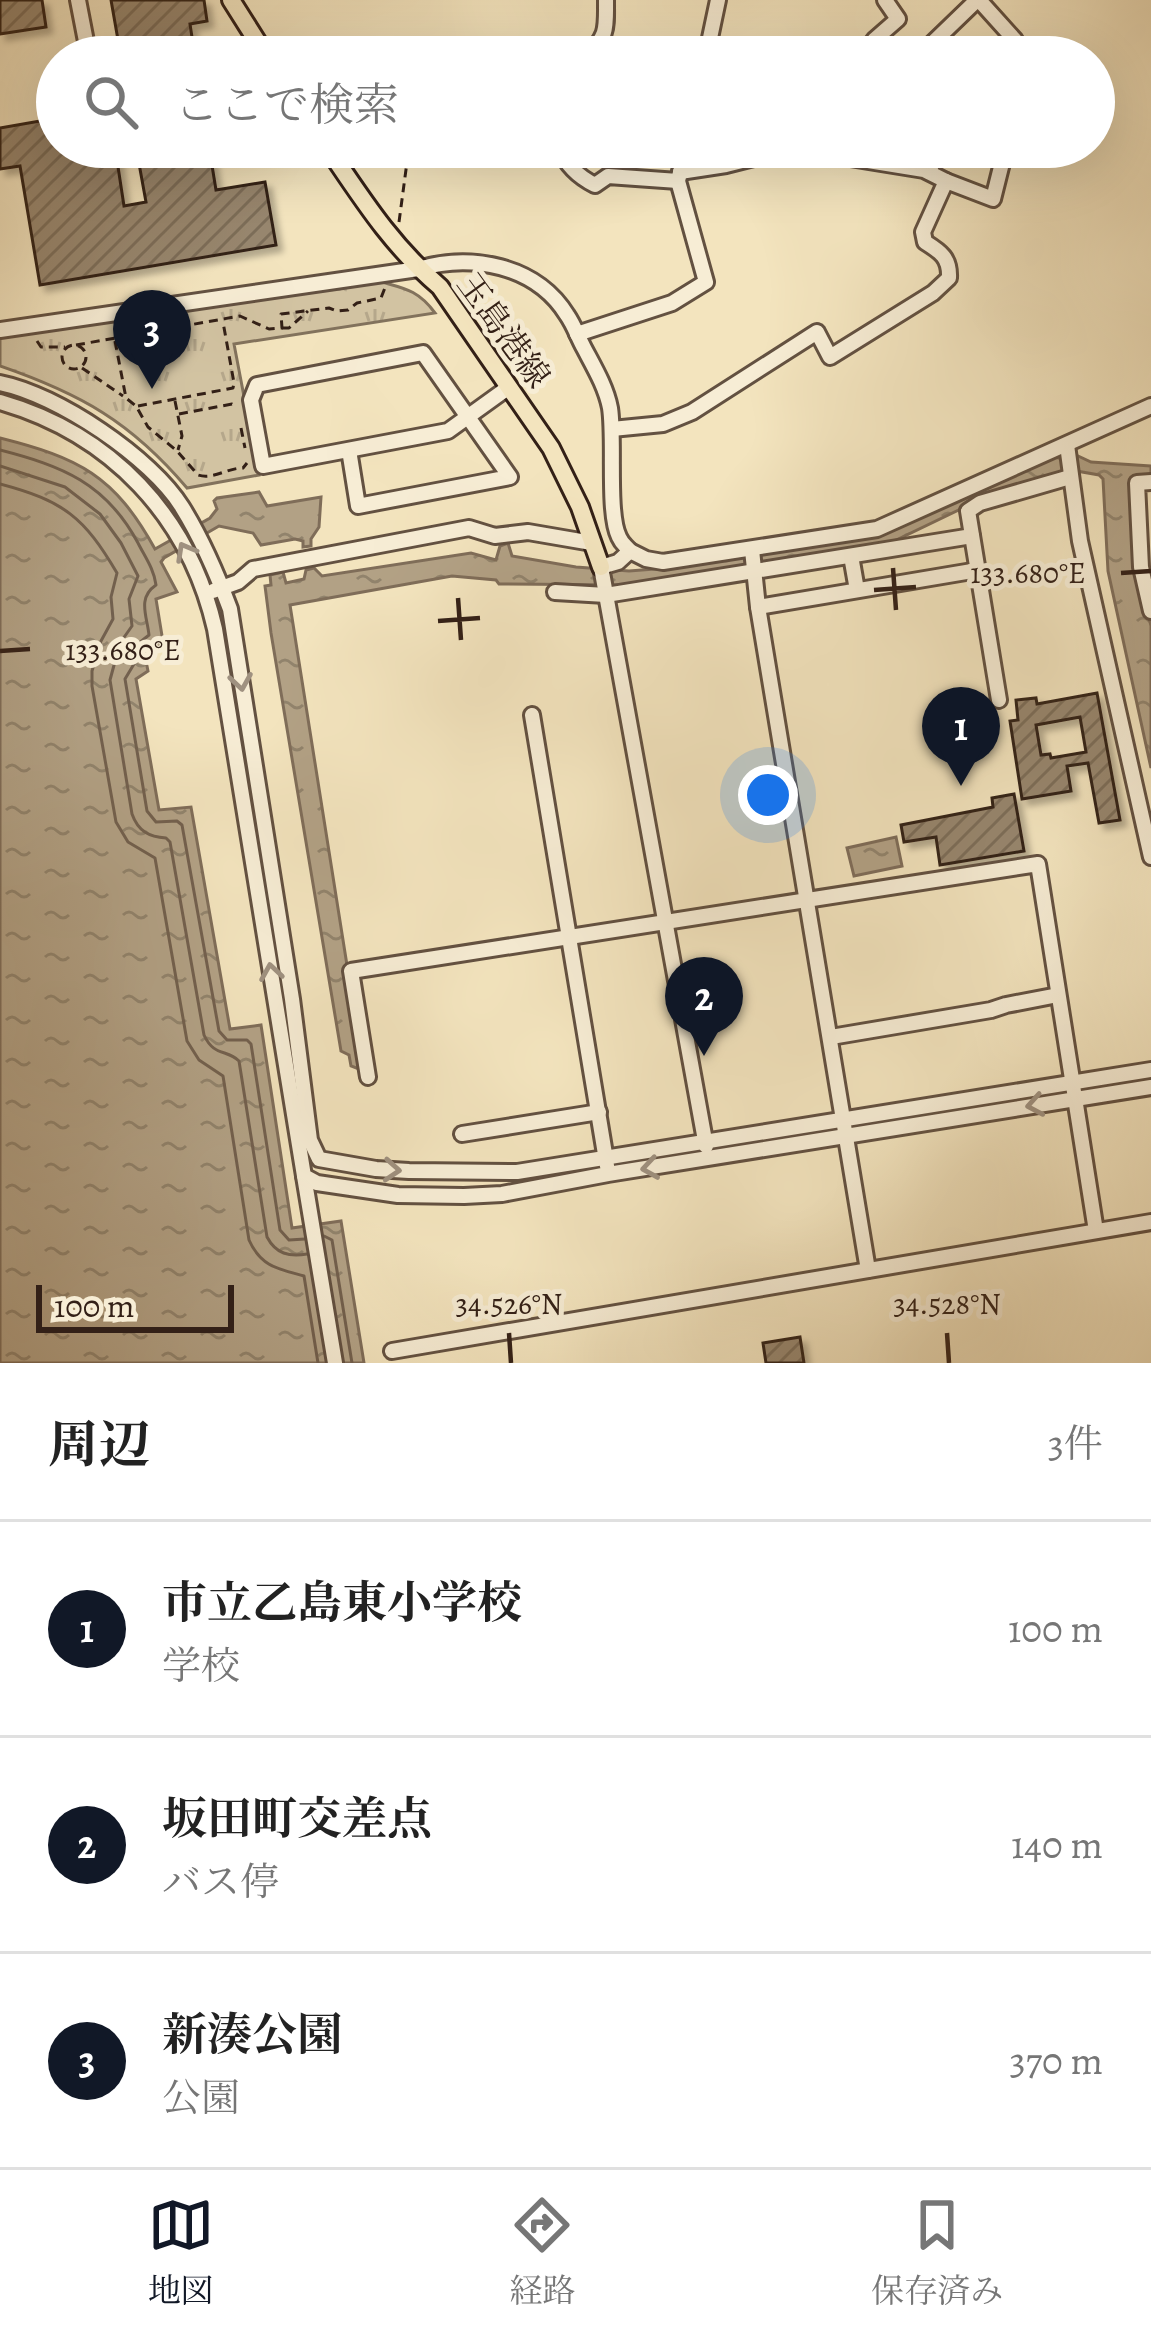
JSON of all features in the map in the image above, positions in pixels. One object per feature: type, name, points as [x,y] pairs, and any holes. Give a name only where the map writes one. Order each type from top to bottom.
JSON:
[{"type":"main road","points":[[231,0],[254,36]]},
{"type":"main road","name":"玉島港線","points":[[341,168],[367,210],[440,287],[551,448],[580,507],[601,567]]},
{"type":"street","points":[[78,0],[84,36]]},
{"type":"street","points":[[605,36],[606,0]]},
{"type":"street","points":[[710,36],[718,0]]},
{"type":"street","points":[[879,36],[898,19],[885,0]]},
{"type":"street","points":[[940,36],[978,0],[1011,36]]},
{"type":"street","points":[[572,168],[595,185],[608,176],[679,177],[717,168]]},
{"type":"street","points":[[577,334],[672,303],[706,282],[679,177],[681,168]]},
{"type":"street","points":[[907,168],[929,172],[993,199],[1001,168]]},
{"type":"street","points":[[929,172],[931,168]]},
{"type":"street","points":[[612,429],[663,424],[692,412],[817,332],[830,357],[934,293],[950,278],[950,266],[944,254],[925,242],[922,232],[946,182]]},
{"type":"street","points":[[0,330],[436,263],[482,262],[519,274],[553,297],[567,314],[609,401],[615,525],[620,541],[646,560],[663,562],[877,529],[1150,402]]},
{"type":"street","points":[[349,450],[358,506],[510,477],[468,416],[423,352],[257,385],[251,400],[263,466],[448,431],[468,416],[508,387]]},
{"type":"street","points":[[0,383],[57,404],[103,431],[148,468],[181,503],[214,591],[215,629],[310,1179],[335,1363]]},
{"type":"street","points":[[0,401],[38,413],[87,439],[130,476],[168,518],[230,609],[310,1140],[319,1159],[310,1179]]},
{"type":"street","points":[[1066,445],[1080,541],[1151,857]]},
{"type":"street","points":[[968,511],[980,503],[1070,476]]},
{"type":"street","points":[[1151,482],[1136,483],[1141,567],[1151,611]]},
{"type":"street","points":[[964,490],[999,700]]},
{"type":"street","points":[[214,591],[238,582],[253,569],[469,528],[495,536],[527,532],[592,543]]},
{"type":"street","points":[[555,592],[606,595],[972,536]]},
{"type":"street","points":[[752,550],[868,1270]]},
{"type":"street","points":[[630,551],[618,562],[601,567],[709,1158]]},
{"type":"street","points":[[851,556],[857,590]]},
{"type":"street","points":[[758,607],[977,570]]},
{"type":"street","points":[[532,715],[607,1166]]},
{"type":"street","points":[[368,1076],[350,971],[1038,864],[1096,1231]]},
{"type":"street","points":[[831,1037],[1058,995]]},
{"type":"street","points":[[319,1159],[376,1169],[517,1172],[709,1158],[847,1137],[1151,1070]]},
{"type":"street","points":[[310,1179],[398,1195],[502,1194],[705,1141],[1072,1090],[1151,1087]]},
{"type":"street","points":[[462,1134],[599,1112]]},
{"type":"street","points":[[392,1351],[1151,1222]]},
{"type":"path","points":[[394,242],[407,168]]},
{"type":"path","points":[[282,328],[281,314],[348,310],[356,302],[381,298],[387,284]]},
{"type":"path","points":[[33,332],[41,347],[50,349],[240,316],[269,328],[289,328],[309,310]]},
{"type":"path","points":[[136,406],[234,386],[222,319]]},
{"type":"path","points":[[114,339],[126,398]]},
{"type":"path","points":[[76,345],[85,352],[80,368]]},
{"type":"path","points":[[62,362],[67,346]]},
{"type":"path","points":[[50,349],[68,368],[80,368],[136,406],[148,427],[198,475],[243,468],[248,460],[241,426]]},
{"type":"path","points":[[175,401],[182,436],[177,451]]},
{"type":"path","points":[[179,414],[232,404],[239,412]]},
{"type":"green space","points":[[375,280],[415,294],[435,313],[234,344],[259,475],[187,488],[146,445],[103,413],[0,366],[0,337]]},
{"type":"water","points":[[0,438],[52,453],[92,473],[125,503],[155,549],[210,518],[217,509],[217,498],[259,492],[267,506],[321,497],[319,527],[311,546],[303,547],[303,541],[295,539],[261,545],[253,533],[219,526],[164,558],[161,562],[177,592],[156,599],[164,648],[144,651],[148,671],[136,679],[159,810],[191,807],[230,1029],[261,1025],[292,1228],[341,1221],[364,1363],[0,1363]]},
{"type":"water","points":[[1076,455],[1091,462],[1151,466],[1151,478],[1132,479],[1137,569],[1151,626],[1151,768],[1108,571],[1103,479],[1099,475],[1065,469],[1062,476],[965,507],[890,543],[630,585],[499,584],[452,576],[290,605],[362,1060],[359,1069],[351,1066],[349,1055],[341,1051],[271,633],[265,586],[271,585],[270,575],[283,572],[286,583],[304,579],[306,570],[314,568],[322,576],[471,553],[496,560],[500,546],[508,543],[512,556],[576,567],[629,571],[681,567],[886,532],[1048,456]]},
{"type":"water","points":[[896,837],[902,866],[854,876],[847,848]]},
{"type":"building","points":[[0,0],[42,0],[46,27],[0,34]]},
{"type":"building","points":[[111,0],[204,0],[207,21],[190,24],[192,36],[117,36]]},
{"type":"building","points":[[36,122],[36,168],[118,168],[124,206],[146,202],[140,168],[212,168],[216,190],[265,182],[276,245],[40,285],[20,166],[0,169],[0,128]]},
{"type":"building","points":[[1097,693],[1120,820],[1099,823],[1088,763],[1067,766],[1071,791],[1022,799],[1010,721],[1018,720],[1016,700],[1036,698],[1037,704]],"holes":[[[1080,717],[1086,752],[1051,758],[1041,755],[1036,725]]]},
{"type":"building","points":[[1014,794],[1024,851],[940,865],[936,837],[904,842],[901,825],[993,807],[992,798]]},
{"type":"building","points":[[800,1337],[804,1363],[766,1363],[763,1343]]},
{"type":"place","name":"新湊公園","points":[[152,389]]},
{"type":"place","name":"市立乙島東小学校","points":[[961,786]]},
{"type":"place","name":"坂田町交差点","points":[[704,1056]]}]
